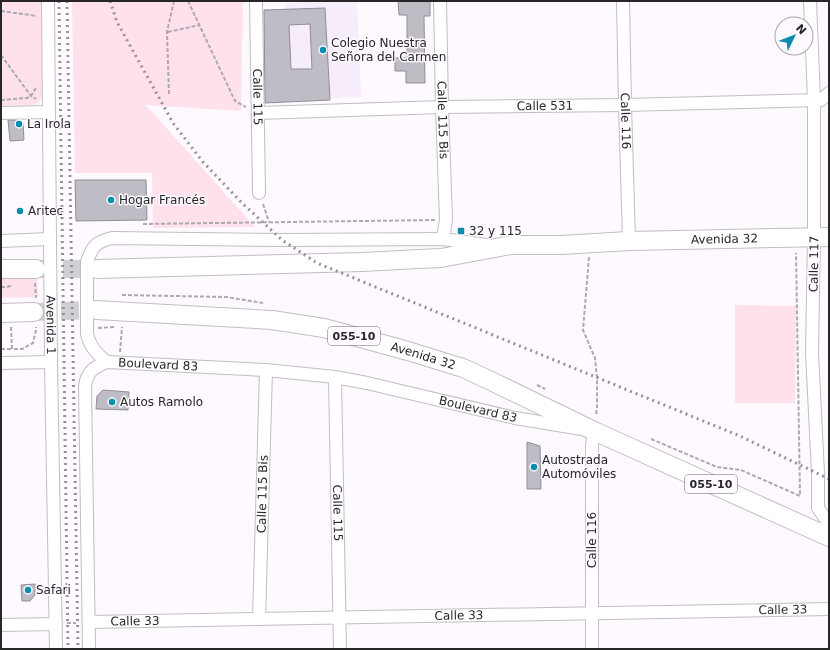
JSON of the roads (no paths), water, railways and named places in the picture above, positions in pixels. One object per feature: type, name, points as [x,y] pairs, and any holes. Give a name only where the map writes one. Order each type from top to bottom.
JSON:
[{"type":"highway","name":"Avenida 32","points":[[97,269],[362,262],[441,258],[511,245],[561,245],[629,241],[822,237]]},
{"type":"highway","points":[[1,269],[36,269]]},
{"type":"highway","name":"Avenida 32","points":[[96,310],[272,320],[324,328],[463,368],[594,431]]},
{"type":"highway","points":[[1,313],[34,312]]},
{"type":"highway","name":"Boulevard 83","points":[[594,431],[829,537]]},
{"type":"street","name":"Avenida 1","points":[[48,1],[51,362],[56,649]]},
{"type":"street","name":"Calle 115","points":[[256,1],[259,193]]},
{"type":"street","name":"Calle 115 Bis","points":[[440,1],[446,220],[443,239]]},
{"type":"street","name":"Calle 116","points":[[623,1],[624,106],[629,241]]},
{"type":"street","name":"Calle 117","points":[[810,1],[823,100],[822,237],[812,354],[818,473],[818,508],[829,524]]},
{"type":"street","name":"Calle 531","points":[[258,113],[442,107],[624,106],[823,100]]},
{"type":"street","points":[[1,113],[49,112]]},
{"type":"street","name":"Avenida 32","points":[[107,362],[91,347],[87,333],[87,262],[90,252],[102,240],[112,238],[282,240],[443,239],[501,247]]},
{"type":"street","points":[[1,241],[50,239]]},
{"type":"street","points":[[1,364],[51,362]]},
{"type":"street","points":[[89,649],[85,386],[86,378],[90,372],[107,362]]},
{"type":"street","name":"Boulevard 83","points":[[107,362],[266,370],[335,377],[367,383],[515,418],[594,431]]},
{"type":"street","name":"Calle 115 Bis","points":[[259,619],[266,370]]},
{"type":"street","name":"Calle 115","points":[[335,377],[340,649]]},
{"type":"street","name":"Calle 116","points":[[592,649],[592,445],[594,431]]},
{"type":"street","name":"Calle 33","points":[[89,622],[829,609]]},
{"type":"street","points":[[1,625],[56,624]]},
{"type":"tunnel","points":[[36,269],[97,269]]},
{"type":"tunnel","points":[[34,312],[96,310]]},
{"type":"railway","points":[[59,1],[68,649]]},
{"type":"railway","points":[[67,1],[78,649]]},
{"type":"railway","points":[[110,1],[117,22],[173,123],[203,162],[242,203],[282,240],[317,263],[740,436],[829,479]]},
{"type":"place","name":"Colegio Nuestra Señora del Carmen","points":[[323,50]]},
{"type":"place","name":"La Irola","points":[[19,124]]},
{"type":"place","name":"Hogar Francés","points":[[111,200]]},
{"type":"place","name":"Aritec","points":[[20,211]]},
{"type":"place","name":"32 y 115","points":[[461,231]]},
{"type":"place","name":"Autos Ramolo","points":[[112,402]]},
{"type":"place","name":"Autostrada Automóviles","points":[[534,467]]},
{"type":"place","name":"Safari","points":[[28,590]]}]
